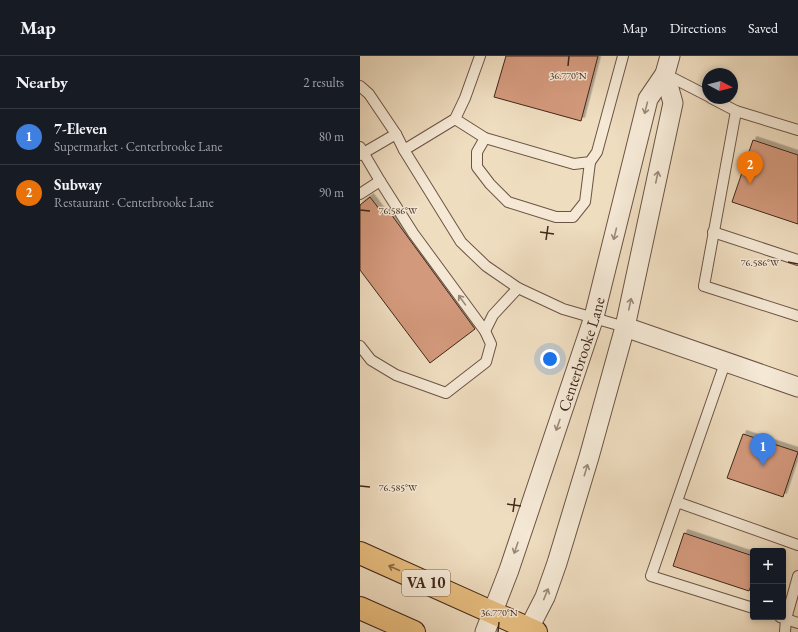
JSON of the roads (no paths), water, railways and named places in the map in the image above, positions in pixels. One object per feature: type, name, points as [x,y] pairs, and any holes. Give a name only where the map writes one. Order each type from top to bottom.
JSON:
[{"type":"highway","name":"VA 10","points":[[360,552],[489,622],[530,631]]},
{"type":"highway","points":[[360,608],[414,632]]},
{"type":"street","name":"Centerbrooke Lane","points":[[489,622],[594,317],[648,99],[665,74],[670,56]]},
{"type":"street","name":"Centerbrooke Lane","points":[[530,631],[558,563],[625,327],[673,103],[665,74]]},
{"type":"street","points":[[625,327],[798,388]]},
{"type":"lane","points":[[404,150],[455,119],[466,98],[480,56]]},
{"type":"lane","points":[[485,138],[477,152],[477,167],[490,184],[508,202],[556,217],[573,217],[585,202],[590,162],[597,152],[623,56]]},
{"type":"lane","points":[[665,74],[702,93]]},
{"type":"lane","points":[[360,86],[369,94],[396,134],[404,150],[461,242],[486,266],[518,288],[563,309],[625,327]]},
{"type":"lane","points":[[723,104],[736,111],[798,130]]},
{"type":"lane","points":[[736,111],[704,286],[798,316]]},
{"type":"lane","points":[[455,119],[485,138],[574,164],[590,162]]},
{"type":"lane","points":[[360,346],[371,360],[396,375],[446,393],[486,362],[491,344],[485,331],[413,233],[361,151],[396,134]]},
{"type":"lane","points":[[360,194],[380,181]]},
{"type":"lane","points":[[713,232],[798,260]]},
{"type":"lane","points":[[485,331],[493,315],[518,288]]},
{"type":"lane","points":[[724,362],[651,576],[750,607]]},
{"type":"lane","points":[[677,502],[798,545]]},
{"type":"lane","points":[[786,610],[798,576]]},
{"type":"lane","points":[[786,619],[798,623]]},
{"type":"lane","points":[[783,620],[784,632]]},
{"type":"place","name":"Subway","points":[[750,184]]},
{"type":"place","name":"7-Eleven","points":[[763,466]]}]
